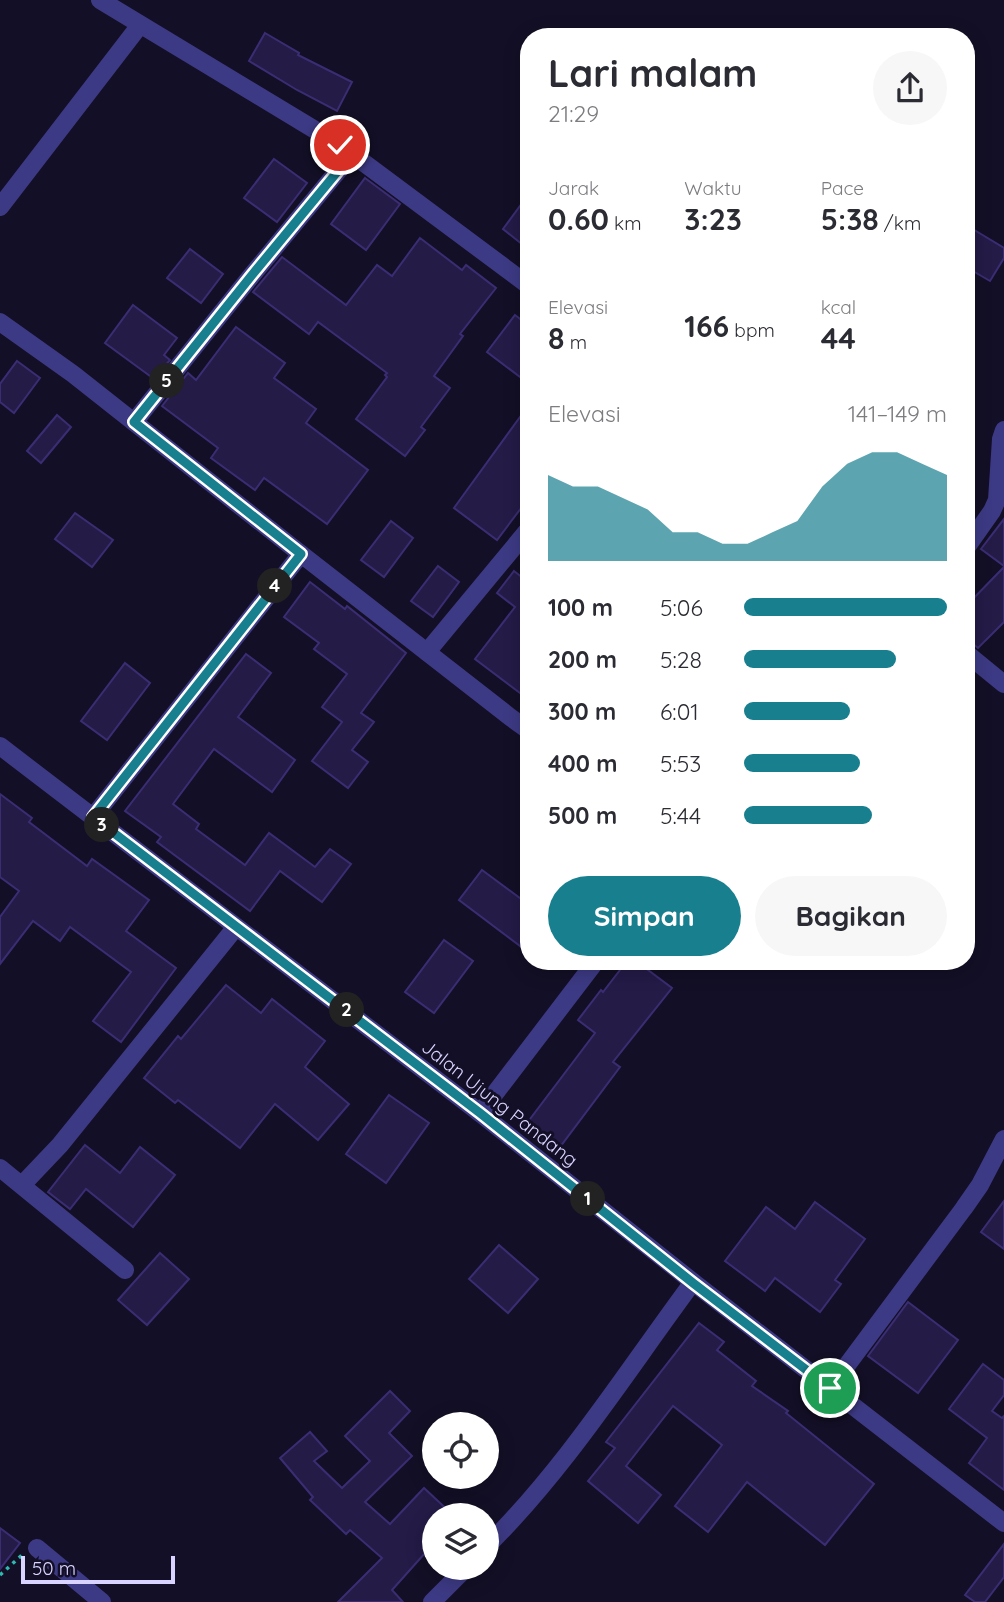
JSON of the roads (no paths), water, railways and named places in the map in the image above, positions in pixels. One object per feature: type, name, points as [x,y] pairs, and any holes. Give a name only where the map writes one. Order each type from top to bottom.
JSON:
[{"type":"street","points":[[100,0],[352,154],[520,279]]},
{"type":"street","points":[[0,207],[140,25]]},
{"type":"street","points":[[134,422],[352,154]]},
{"type":"street","points":[[0,322],[73,374],[520,724]]},
{"type":"street","points":[[975,538],[997,500],[1004,430]]},
{"type":"street","points":[[427,652],[520,540]]},
{"type":"street","points":[[93,817],[301,554]]},
{"type":"street","points":[[975,660],[1004,684]]},
{"type":"street","name":"Jalan Ujung Pandang","points":[[0,746],[480,1113],[693,1283],[1004,1523]]},
{"type":"street","points":[[22,1185],[60,1145],[236,927]]},
{"type":"street","points":[[480,1113],[589,970]]},
{"type":"street","points":[[830,1388],[964,1208],[1004,1139]]},
{"type":"street","points":[[0,1168],[125,1270]]},
{"type":"street","points":[[499,1534],[553,1475],[693,1283]]},
{"type":"street","points":[[37,1548],[102,1602]]},
{"type":"street","points":[[432,1602],[454,1580]]}]
